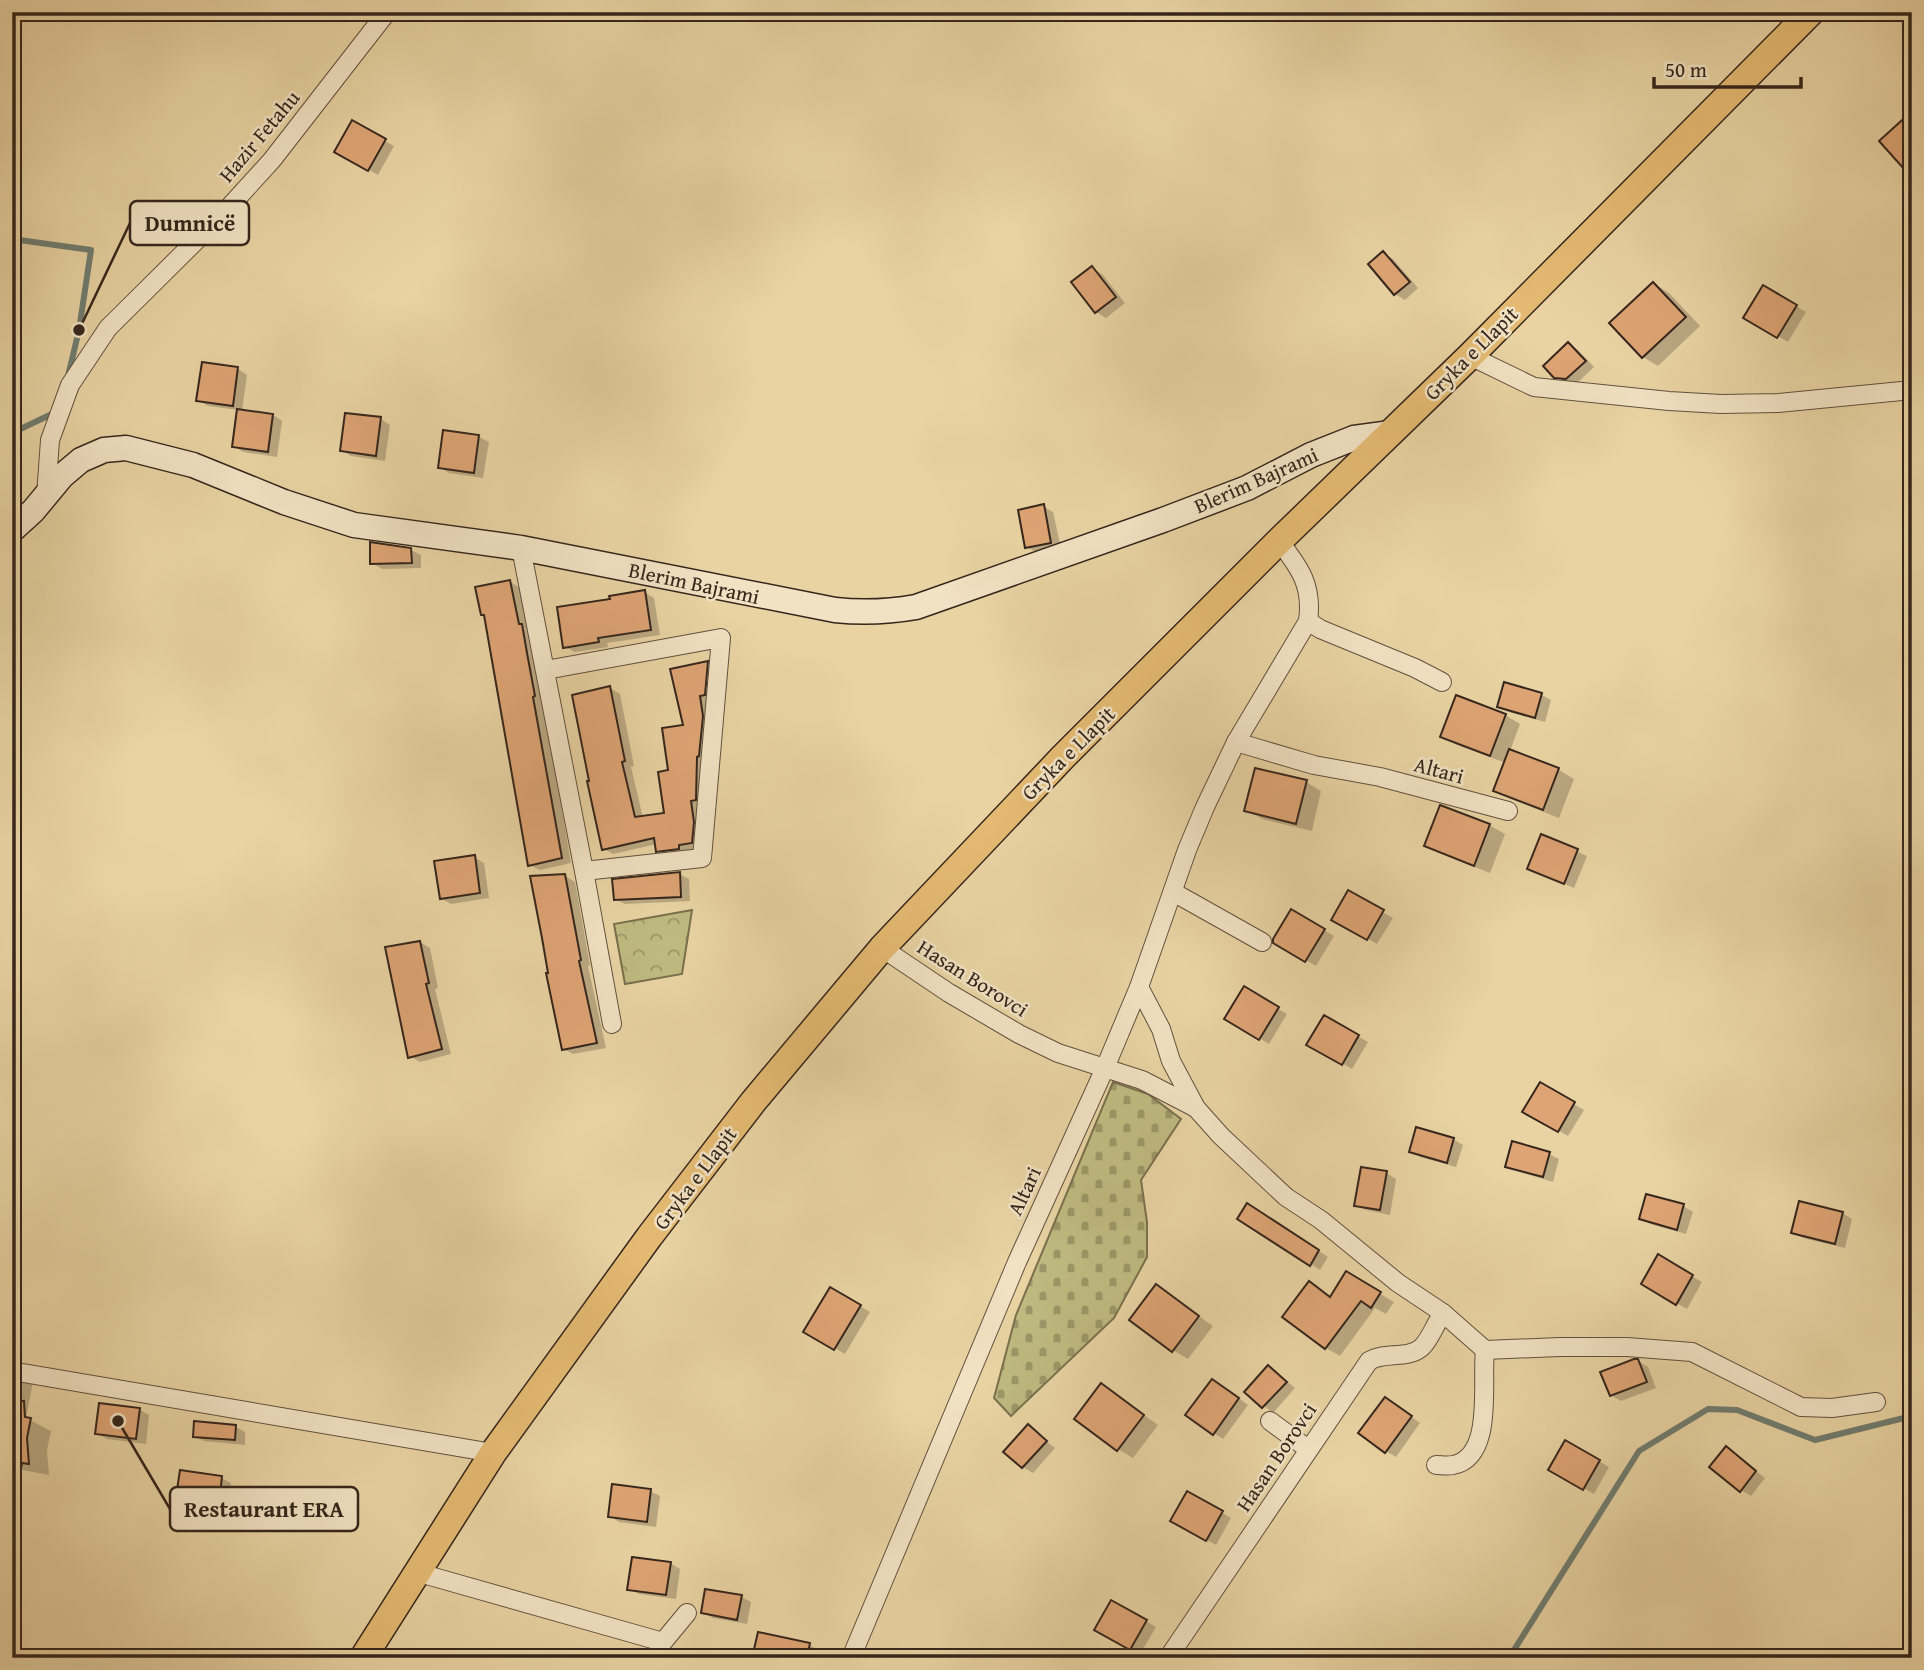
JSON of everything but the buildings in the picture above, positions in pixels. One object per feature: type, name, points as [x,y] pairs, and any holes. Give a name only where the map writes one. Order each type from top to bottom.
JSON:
[{"type":"main road","name":"Gryka e Llapit","points":[[363,1658],[493,1453],[649,1237],[737,1123],[882,948],[1063,757],[1279,541],[1470,356],[1811,12]]},
{"type":"street","name":"Hazir Fetahu","points":[[46,496],[50,440],[70,385],[108,328],[272,160],[387,12]]},
{"type":"street","points":[[1470,356],[1534,387],[1669,401],[1778,403],[1912,390]]},
{"type":"street","name":"Blerim Bajrami","points":[[12,530],[33,512],[62,476],[81,460],[104,450],[126,448],[193,465],[284,502],[354,525],[521,548],[835,610],[864,613],[894,611],[916,607],[967,590],[1163,520],[1247,488],[1354,438],[1391,433]]},
{"type":"street","points":[[1279,541],[1306,581],[1310,605],[1308,621],[1320,629],[1442,682]]},
{"type":"street","points":[[521,548],[612,1024]]},
{"type":"street","name":"Altari","points":[[851,1658],[1017,1262],[1139,987],[1205,807],[1236,742],[1308,621]]},
{"type":"street","points":[[546,670],[721,638],[702,858],[584,871]]},
{"type":"street","name":"Altari","points":[[1236,742],[1314,765],[1380,777],[1508,811]]},
{"type":"street","points":[[1173,892],[1262,942]]},
{"type":"street","name":"Hasan Borovci","points":[[882,948],[949,993],[1019,1034],[1058,1053],[1142,1080],[1196,1108]]},
{"type":"street","name":"Hasan Borovci","points":[[1139,987],[1161,1029],[1171,1061],[1196,1108],[1255,1170],[1398,1283],[1443,1313],[1485,1350]]},
{"type":"street","name":"Hasan Borovci","points":[[1168,1658],[1369,1361],[1377,1356],[1416,1351],[1427,1341],[1443,1313]]},
{"type":"street","points":[[1436,1465],[1453,1465],[1463,1461],[1474,1449],[1482,1431],[1485,1350],[1560,1347],[1692,1352],[1801,1407],[1832,1408],[1876,1402]]},
{"type":"street","points":[[23,1373],[493,1453]]},
{"type":"street","points":[[1270,1421],[1308,1449]]},
{"type":"street","points":[[416,1572],[663,1642],[687,1614]]},
{"type":"green space","points":[[692,910],[682,974],[625,984],[614,924]]},
{"type":"green space","points":[[1113,1082],[1148,1094],[1181,1119],[1141,1180],[1147,1222],[1147,1257],[1114,1318],[1011,1416],[994,1398],[1016,1315]]},
{"type":"waterway","points":[[12,239],[91,250],[79,330],[68,376]]},
{"type":"waterway","points":[[12,433],[56,412]]},
{"type":"waterway","points":[[1509,1658],[1639,1451],[1708,1409],[1737,1410],[1815,1440],[1912,1416]]},
{"type":"place","name":"Dumnicë","points":[[79,330]]},
{"type":"place","name":"Restaurant ERA","points":[[118,1421]]}]
